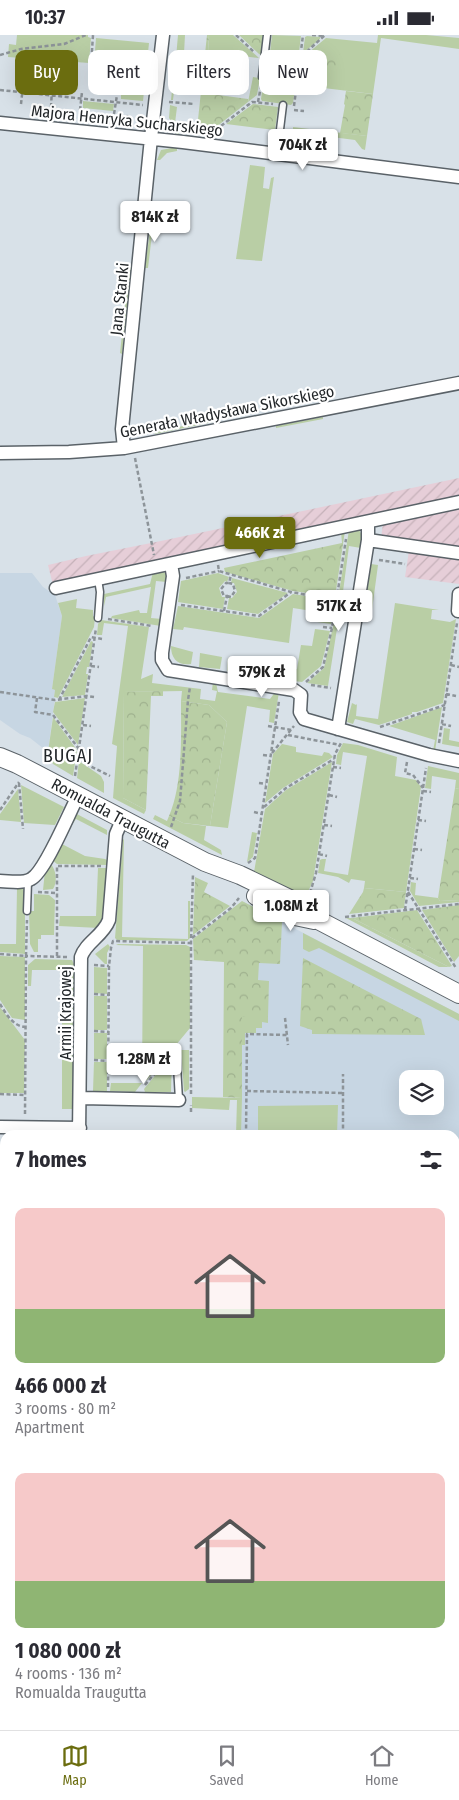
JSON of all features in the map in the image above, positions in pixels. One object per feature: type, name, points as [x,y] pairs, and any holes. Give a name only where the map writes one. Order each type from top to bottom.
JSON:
[{"type":"street","name":"Jana Stanki","points":[[130,449],[122,429],[151,138],[164,35]]},
{"type":"street","name":"Majora Henryka Sucharskiego","points":[[0,123],[151,138],[459,177]]},
{"type":"street","name":"Generała Władysława Sikorskiego","points":[[0,453],[130,449],[459,383]]},
{"type":"street","points":[[56,588],[459,503]]},
{"type":"street","points":[[340,734],[368,540],[368,522]]},
{"type":"street","points":[[368,540],[459,553]]},
{"type":"street","points":[[171,564],[172,579],[162,660],[168,670],[298,691],[302,697],[300,712],[302,717],[340,734],[377,740],[433,756],[459,761]]},
{"type":"street","name":"Romualda Traugutta","points":[[0,748],[19,776]]},
{"type":"street","name":"Romualda Traugutta","points":[[0,757],[19,776],[76,788],[199,868],[240,875],[296,902],[320,921],[459,995]]},
{"type":"street","points":[[0,881],[28,886],[39,872],[76,788]]},
{"type":"street","name":"Armii Krajowej","points":[[79,1130],[81,1098],[81,957],[86,948],[103,932],[109,919],[116,834],[122,819]]},
{"type":"street","points":[[81,1098],[187,1099]]},
{"type":"street","name":"Armii Krajowej","points":[[0,1127],[52,1130]]},
{"type":"lane","points":[[266,50],[268,35]]},
{"type":"lane","points":[[277,154],[283,105]]},
{"type":"lane","points":[[98,579],[100,592],[98,618]]},
{"type":"lane","points":[[27,911],[28,886]]},
{"type":"lane","points":[[176,1047],[187,1099]]},
{"type":"path","points":[[0,55],[21,49],[64,44],[86,35]]},
{"type":"path","points":[[92,50],[93,35]]},
{"type":"path","points":[[236,35],[259,56]]},
{"type":"path","points":[[301,50],[303,35]]},
{"type":"path","points":[[312,35],[325,36]]},
{"type":"path","points":[[308,50],[325,36]]},
{"type":"path","points":[[0,90],[15,91]]},
{"type":"path","points":[[80,110],[82,92]]},
{"type":"path","points":[[21,104],[22,95]]},
{"type":"path","points":[[51,107],[52,95],[145,105]]},
{"type":"path","points":[[114,114],[116,95]]},
{"type":"path","points":[[221,126],[252,102],[258,102],[259,95]]},
{"type":"path","points":[[293,118],[296,95]]},
{"type":"path","points":[[169,102],[194,104]]},
{"type":"path","points":[[294,110],[304,111]]},
{"type":"path","points":[[130,449],[135,458],[156,567]]},
{"type":"path","points":[[339,689],[303,684],[323,667],[337,600],[348,526]]},
{"type":"path","points":[[215,555],[219,571]]},
{"type":"path","points":[[172,579],[179,580],[219,571],[291,592],[352,603]]},
{"type":"path","points":[[229,583],[231,575]]},
{"type":"path","points":[[226,583],[229,583],[233,584],[236,591],[231,597],[224,596],[221,589],[226,583]]},
{"type":"path","points":[[169,603],[259,616],[291,592]]},
{"type":"path","points":[[224,611],[227,596]]},
{"type":"path","points":[[405,910],[423,789],[442,724],[457,637],[458,602]]},
{"type":"path","points":[[76,788],[82,725],[98,618],[160,627]]},
{"type":"path","points":[[323,627],[332,628]]},
{"type":"path","points":[[59,700],[90,637],[102,639]]},
{"type":"path","points":[[451,665],[459,667]]},
{"type":"path","points":[[91,666],[98,667]]},
{"type":"path","points":[[170,830],[180,801],[188,700],[192,675]]},
{"type":"path","points":[[0,692],[59,700],[87,696],[94,697]]},
{"type":"path","points":[[446,694],[456,696]]},
{"type":"path","points":[[37,698],[35,712],[53,715],[79,749],[88,765],[110,776]]},
{"type":"path","points":[[241,867],[255,858],[280,701]]},
{"type":"path","points":[[377,740],[380,727],[445,705]]},
{"type":"path","points":[[263,755],[271,755],[302,717]]},
{"type":"path","points":[[442,724],[451,726]]},
{"type":"path","points":[[82,725],[91,726]]},
{"type":"path","points":[[268,726],[292,730]]},
{"type":"path","points":[[306,901],[314,885],[334,759],[340,745],[340,734]]},
{"type":"path","points":[[288,735],[340,745]]},
{"type":"path","points":[[81,753],[89,754]]},
{"type":"path","points":[[408,758],[405,773],[413,775],[423,789],[431,792]]},
{"type":"path","points":[[263,808],[286,788],[334,759]]},
{"type":"path","points":[[333,767],[341,768]]},
{"type":"path","points":[[0,810],[19,776]]},
{"type":"path","points":[[19,776],[23,829]]},
{"type":"path","points":[[259,783],[266,784]]},
{"type":"path","points":[[329,795],[336,797]]},
{"type":"path","points":[[254,813],[262,814]]},
{"type":"path","points":[[418,820],[426,821]]},
{"type":"path","points":[[324,825],[332,826]]},
{"type":"path","points":[[414,849],[422,850]]},
{"type":"path","points":[[319,854],[328,856]]},
{"type":"path","points":[[57,957],[57,866],[108,867]]},
{"type":"path","points":[[191,1112],[187,1099],[192,1043],[192,938],[199,868]]},
{"type":"path","points":[[410,878],[418,879]]},
{"type":"path","points":[[28,886],[57,893]]},
{"type":"path","points":[[408,891],[456,968]]},
{"type":"path","points":[[192,938],[231,908],[239,898]]},
{"type":"path","points":[[344,917],[459,904]]},
{"type":"path","points":[[25,1128],[27,911]]},
{"type":"path","points":[[108,1098],[109,966],[113,941],[192,943]]},
{"type":"path","points":[[0,954],[73,957]]},
{"type":"path","points":[[94,965],[109,966]]},
{"type":"path","points":[[94,994],[109,995]]},
{"type":"path","points":[[0,1004],[13,1022],[21,1027],[26,1027]]},
{"type":"path","points":[[285,1018],[288,1045]]},
{"type":"path","points":[[94,1031],[109,1032]]},
{"type":"path","points":[[246,1130],[248,1035],[286,1035]]},
{"type":"path","points":[[140,1090],[176,1047],[184,1043],[192,1043]]},
{"type":"path","points":[[94,1060],[109,1061]]},
{"type":"path","points":[[343,1075],[343,1130]]},
{"type":"path","points":[[247,1091],[343,1093]]},
{"type":"path","points":[[0,1094],[26,1095]]},
{"type":"shaded area","points":[[459,478],[459,584],[405,577],[410,544],[381,539],[384,514],[53,585],[48,565],[86,556]]},
{"type":"shaded area","points":[[0,573],[32,573],[43,587],[55,595],[62,616],[52,689],[55,690],[55,698],[48,752],[30,738],[20,734],[0,720]]},
{"type":"shaded area","points":[[244,902],[459,1014],[459,1130],[241,1130]]},
{"type":"green space","points":[[17,35],[88,35],[91,38],[90,50],[88,50],[88,63],[78,62],[78,50],[15,50],[15,58],[8,57],[9,44],[16,45]]},
{"type":"green space","points":[[178,35],[185,35],[184,50],[177,50]]},
{"type":"green space","points":[[207,35],[209,35],[208,50],[205,50]]},
{"type":"green space","points":[[209,35],[233,35],[259,58],[249,57],[249,50],[208,50]]},
{"type":"green space","points":[[239,35],[263,35],[262,50],[259,50],[259,54]]},
{"type":"green space","points":[[272,35],[301,36],[299,50],[270,50]]},
{"type":"green space","points":[[378,35],[426,35],[459,38],[459,49],[381,38],[373,94],[327,88],[327,50],[312,50],[326,38],[377,43]]},
{"type":"green space","points":[[305,37],[320,37],[320,39],[307,50],[303,50]]},
{"type":"green space","points":[[96,38],[149,43],[148,50],[95,50]]},
{"type":"green space","points":[[327,52],[338,53],[344,61],[338,67],[327,72]]},
{"type":"green space","points":[[253,77],[259,78],[257,95],[248,102]]},
{"type":"green space","points":[[346,91],[373,94],[367,136],[340,133]]},
{"type":"green space","points":[[121,95],[144,95],[143,101],[121,99]]},
{"type":"green space","points":[[201,95],[248,99],[248,102],[211,131],[197,129]]},
{"type":"green space","points":[[262,95],[294,95],[291,105],[262,101]]},
{"type":"green space","points":[[83,101],[114,104],[113,111],[83,108]]},
{"type":"green space","points":[[253,104],[278,107],[275,130],[226,124]]},
{"type":"green space","points":[[170,105],[177,107],[175,123],[186,124],[187,128],[174,125],[169,118]]},
{"type":"green space","points":[[161,119],[165,120],[171,129],[179,131],[179,134],[165,131],[161,125]]},
{"type":"green space","points":[[293,127],[367,136],[365,150],[355,140],[293,132]]},
{"type":"green space","points":[[177,147],[177,151],[167,153],[160,160],[157,160],[161,150]]},
{"type":"green space","points":[[250,165],[265,167],[263,188],[269,189],[271,178],[274,177],[262,261],[236,259]]},
{"type":"green space","points":[[153,208],[155,209],[148,268],[145,268]]},
{"type":"green space","points":[[129,267],[131,267],[122,354],[120,353]]},
{"type":"green space","points":[[323,417],[323,419],[276,428],[276,426]]},
{"type":"green space","points":[[217,419],[218,421],[155,434],[154,432]]},
{"type":"green space","points":[[349,530],[359,530],[363,537],[361,548],[349,546],[342,599],[338,599]]},
{"type":"green space","points":[[345,531],[335,597],[293,591],[225,572],[224,568],[342,543],[341,532]]},
{"type":"green space","points":[[371,564],[378,565],[372,610],[365,608]]},
{"type":"green space","points":[[162,570],[167,575],[167,582],[156,581],[151,618],[162,619],[161,626],[111,618],[112,616],[139,610],[140,613],[147,613],[151,587],[106,597],[104,606],[104,594],[150,584],[153,572]]},
{"type":"green space","points":[[218,573],[229,577],[227,582],[225,581],[219,588],[222,597],[225,597],[223,609],[178,602],[181,581]]},
{"type":"green space","points":[[232,578],[288,593],[258,614],[227,609],[229,598],[232,598],[237,592],[234,583],[231,583]]},
{"type":"green space","points":[[293,594],[333,600],[331,624],[317,622],[318,612],[293,608],[289,643],[184,627],[183,630],[173,629],[178,606],[259,618]]},
{"type":"green space","points":[[77,599],[76,608],[93,610],[93,616],[95,617],[94,627],[58,698],[54,697],[55,690],[52,689],[62,616],[58,603]]},
{"type":"green space","points":[[338,603],[341,603],[328,686],[307,683],[324,668]]},
{"type":"green space","points":[[395,603],[439,610],[432,610],[431,619],[450,622],[456,619],[443,703],[412,712],[412,714],[379,725],[355,719],[353,724],[347,722],[352,703],[357,704],[356,716],[378,719]]},
{"type":"green space","points":[[101,620],[149,627],[141,679],[153,674],[152,683],[201,689],[200,699],[215,701],[217,691],[212,690],[213,682],[216,683],[218,692],[270,699],[276,691],[279,692],[274,723],[269,722],[270,710],[247,706],[228,828],[210,826],[227,722],[209,705],[181,701],[182,691],[124,692],[123,798],[146,810],[144,814],[113,798],[117,746],[112,744],[128,626],[104,623],[102,635],[97,635],[98,624]]},
{"type":"green space","points":[[315,629],[330,631],[321,666],[302,682],[286,680],[287,668],[297,669],[301,645],[312,646]]},
{"type":"green space","points":[[91,641],[93,642],[89,667],[87,667],[85,695],[62,697]]},
{"type":"green space","points":[[171,646],[193,652],[191,664],[182,664],[176,661],[172,655]]},
{"type":"green space","points":[[200,653],[222,657],[220,669],[199,667]]},
{"type":"green space","points":[[228,658],[251,662],[249,673],[227,671]]},
{"type":"green space","points":[[258,663],[280,666],[277,679],[257,676]]},
{"type":"green space","points":[[163,691],[163,696],[151,696],[146,810],[123,798],[124,692]]},
{"type":"green space","points":[[85,698],[78,745],[53,712],[55,702]]},
{"type":"green space","points":[[181,701],[209,705],[227,722],[210,826],[183,823],[169,816],[174,803],[179,775]]},
{"type":"green space","points":[[442,707],[435,751],[433,751],[435,740],[389,726]]},
{"type":"green space","points":[[53,717],[77,750],[73,776],[53,764],[46,752],[48,752]]},
{"type":"green space","points":[[444,728],[450,729],[449,740],[459,742],[459,747],[442,744]]},
{"type":"green space","points":[[343,743],[358,745],[397,757],[395,776],[416,780],[421,787],[406,892],[364,888],[365,881],[351,879],[349,883],[338,877],[318,873],[320,860],[326,859],[324,871],[348,875],[367,756],[343,752],[341,765],[336,764],[337,755]]},
{"type":"green space","points":[[282,744],[296,747],[296,752],[322,756],[324,752],[329,753],[333,757],[283,788],[265,803],[273,754]]},
{"type":"green space","points":[[79,761],[101,776],[104,782],[104,793],[77,778]]},
{"type":"green space","points":[[332,762],[313,881],[305,898],[254,872],[265,809],[286,790]]},
{"type":"green space","points":[[428,766],[459,773],[459,789],[455,788],[456,780],[432,776],[431,789],[425,788]]},
{"type":"green space","points":[[21,785],[64,807],[55,825],[24,823]]},
{"type":"green space","points":[[455,788],[459,789],[459,900],[440,901],[438,898]]},
{"type":"green space","points":[[18,789],[21,822],[0,820],[0,814]]},
{"type":"green space","points":[[75,813],[107,830],[107,835],[76,819],[69,827]]},
{"type":"green space","points":[[155,815],[167,821],[169,816],[183,823],[206,826],[204,840],[221,850],[222,855],[153,819]]},
{"type":"green space","points":[[252,832],[257,833],[253,857],[247,862]]},
{"type":"green space","points":[[64,834],[66,837],[62,844],[85,856],[105,859],[107,860],[107,865],[57,864],[51,859]]},
{"type":"green space","points":[[123,839],[122,937],[188,939],[188,901],[190,901],[190,938],[187,941],[117,940],[115,938]]},
{"type":"green space","points":[[49,862],[55,871],[56,879],[53,889],[43,890],[45,871]]},
{"type":"green space","points":[[98,868],[109,868],[104,914],[99,928],[59,926],[60,916],[96,916]]},
{"type":"green space","points":[[195,877],[208,883],[204,892],[230,906],[193,935]]},
{"type":"green space","points":[[411,882],[416,883],[415,895],[438,898],[440,901],[459,900],[459,902],[419,906],[410,891]]},
{"type":"green space","points":[[364,888],[406,892],[404,908],[349,914]]},
{"type":"green space","points":[[17,889],[23,889],[25,893],[25,954],[0,952],[0,944],[16,944]]},
{"type":"green space","points":[[34,894],[49,895],[55,900],[54,935],[41,935],[41,939],[38,939],[38,952],[34,952],[30,944],[29,911],[34,911]]},
{"type":"green space","points":[[242,901],[282,922],[280,964],[259,963],[258,980],[269,981],[268,1017],[242,1017],[242,1098],[223,1097],[224,962],[194,960],[193,939]]},
{"type":"green space","points":[[459,905],[459,956],[454,962],[422,910]]},
{"type":"green space","points":[[417,910],[452,966],[449,967],[352,918]]},
{"type":"green space","points":[[346,918],[352,918],[449,967],[439,967]]},
{"type":"green space","points":[[303,933],[459,1014],[459,1021],[319,948],[309,952],[303,949]]},
{"type":"green space","points":[[108,944],[110,947],[107,953],[107,964],[105,964],[95,954]]},
{"type":"green space","points":[[116,945],[186,945],[190,947],[190,1028],[147,1080],[142,1081],[143,946]]},
{"type":"green space","points":[[0,956],[25,957],[25,1020],[12,1018],[0,1000]]},
{"type":"green space","points":[[303,958],[421,1019],[425,1035],[312,1034],[312,1030],[300,1026]]},
{"type":"green space","points":[[35,959],[72,960],[77,970],[76,1109],[62,1109],[62,970],[32,970],[31,986],[28,986],[28,965]]},
{"type":"green space","points":[[94,967],[107,968],[107,994],[94,993]]},
{"type":"green space","points":[[94,996],[107,996],[107,1030],[94,1030]]},
{"type":"green space","points":[[0,1007],[25,1040],[24,1093],[0,1093]]},
{"type":"green space","points":[[242,1017],[268,1017],[268,1023],[262,1022],[262,1028],[256,1028],[256,1033],[245,1033],[245,1045],[242,1045]]},
{"type":"green space","points":[[94,1033],[107,1033],[107,1059],[94,1059]]},
{"type":"green space","points":[[181,1050],[189,1050],[189,1089],[185,1092],[184,1091]]},
{"type":"green space","points":[[172,1055],[171,1092],[145,1092],[144,1089]]},
{"type":"green space","points":[[94,1062],[107,1062],[107,1091],[93,1091]]},
{"type":"green space","points":[[111,1083],[142,1083],[135,1092],[110,1091]]},
{"type":"green space","points":[[192,1097],[242,1098],[241,1130],[236,1130],[237,1100],[230,1100],[229,1110],[192,1108]]},
{"type":"green space","points":[[338,1105],[337,1130],[258,1130],[258,1106]]},
{"type":"district","name":"BUGAJ","points":[[68,756]]}]
